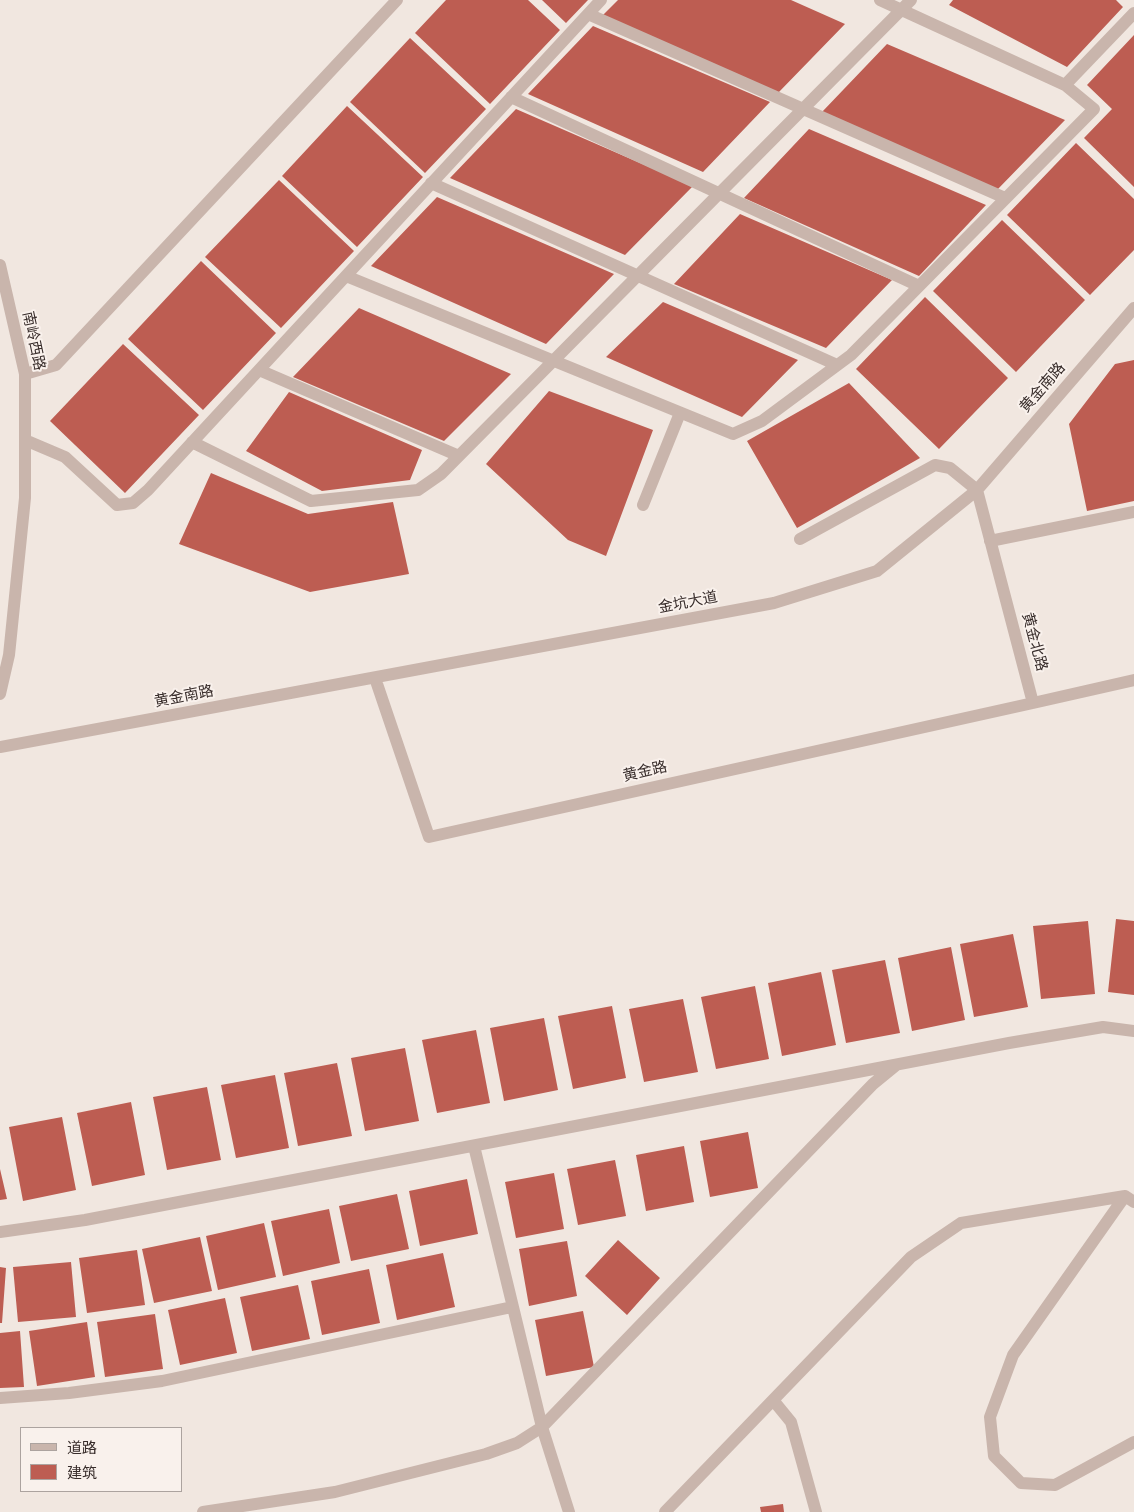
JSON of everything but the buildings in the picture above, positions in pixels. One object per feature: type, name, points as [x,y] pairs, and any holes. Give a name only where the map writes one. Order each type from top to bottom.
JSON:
[{"type":"street","points":[[25,374],[56,365],[397,0]]},
{"type":"street","points":[[25,440],[65,457],[117,505],[132,503],[138,499],[600,0]]},
{"type":"street","points":[[346,276],[733,434],[762,421],[851,355],[1094,109],[1065,84],[880,0]]},
{"type":"street","points":[[192,442],[311,501],[418,490],[441,474],[911,0]]},
{"type":"street","points":[[1065,84],[1134,13]]},
{"type":"street","points":[[588,14],[1005,198]]},
{"type":"street","points":[[511,97],[919,286]]},
{"type":"street","points":[[431,183],[837,366]]},
{"type":"street","name":"南岭西路","points":[[0,265],[25,374],[25,498],[9,655],[0,694]]},
{"type":"street","name":"黄金南路","points":[[977,490],[1134,308]]},
{"type":"street","points":[[259,370],[459,456]]},
{"type":"street","points":[[643,505],[680,413]]},
{"type":"street","points":[[800,539],[935,465],[950,468],[977,490]]},
{"type":"street","name":"黄金北路","points":[[977,490],[1032,703]]},
{"type":"street","name":"金坑大道","points":[[375,678],[774,604],[877,571],[977,490]]},
{"type":"street","points":[[990,541],[1134,512]]},
{"type":"street","name":"黄金南路","points":[[0,747],[375,678]]},
{"type":"street","name":"黄金路","points":[[375,678],[429,837],[1032,703]]},
{"type":"street","points":[[1032,703],[1134,680]]},
{"type":"street","points":[[0,1232],[85,1220],[898,1064],[1103,1027],[1134,1031]]},
{"type":"street","points":[[202,1512],[344,1490],[486,1454],[517,1443],[542,1427],[873,1084],[898,1064]]},
{"type":"street","points":[[474,1146],[542,1427],[569,1512]]},
{"type":"street","points":[[664,1512],[910,1257],[962,1222],[1129,1199]]},
{"type":"street","points":[[1129,1199],[1013,1355],[990,1417],[994,1456],[1021,1483],[1055,1485],[1134,1442]]},
{"type":"street","points":[[0,1398],[69,1393],[162,1381],[512,1307]]},
{"type":"street","points":[[773,1400],[791,1422],[816,1512]]}]
